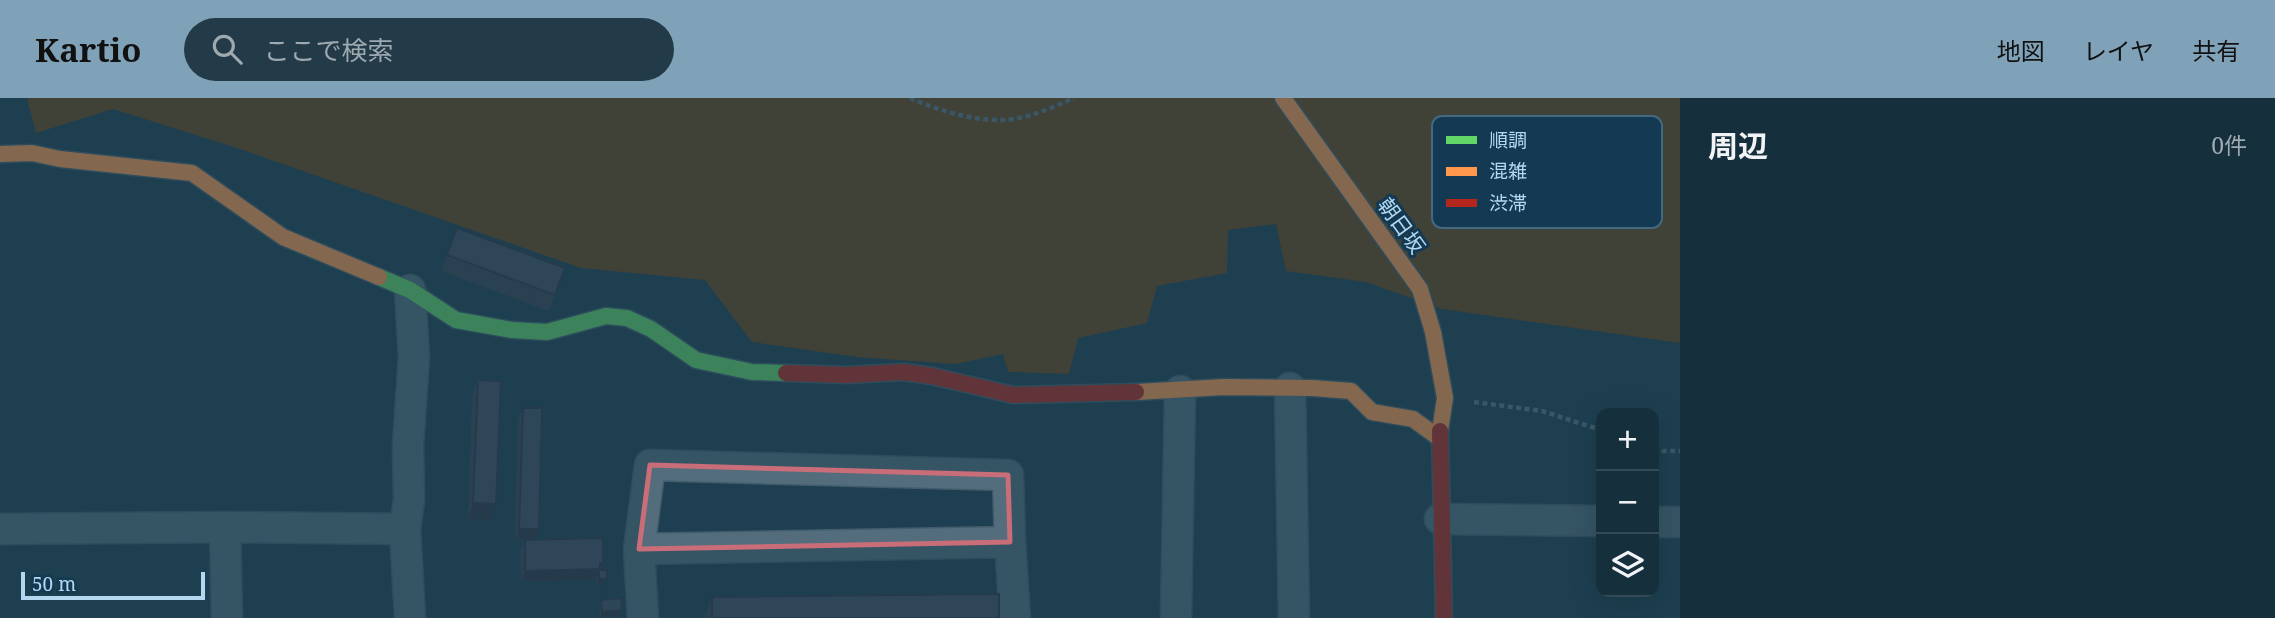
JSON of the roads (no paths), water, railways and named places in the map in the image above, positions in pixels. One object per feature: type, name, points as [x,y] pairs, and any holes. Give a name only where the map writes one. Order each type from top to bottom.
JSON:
[{"type":"street","name":"朝日坂","points":[[1283,98],[1420,289],[1433,332],[1445,398],[1438,438]]},
{"type":"street","points":[[0,154],[33,153],[60,159],[192,173],[283,237],[410,290],[456,320],[512,330],[547,332],[606,316],[627,318],[651,329],[696,360],[752,372],[847,375],[903,372],[1013,395],[1180,391],[1224,387],[1351,391],[1372,412],[1413,419],[1438,438],[1444,618]]},
{"type":"street","points":[[410,290],[414,357],[408,445],[409,500],[405,529],[410,618]]},
{"type":"street","points":[[1290,388],[1294,618]]},
{"type":"street","points":[[1176,618],[1180,391]]},
{"type":"street","points":[[643,618],[639,550],[650,464],[1008,475],[1014,618]]},
{"type":"street","points":[[1440,519],[1596,521]]},
{"type":"street","points":[[1659,522],[1680,522]]},
{"type":"street","points":[[225,527],[227,618]]},
{"type":"street","points":[[0,529],[405,529]]},
{"type":"street","points":[[639,550],[1010,542]]}]
